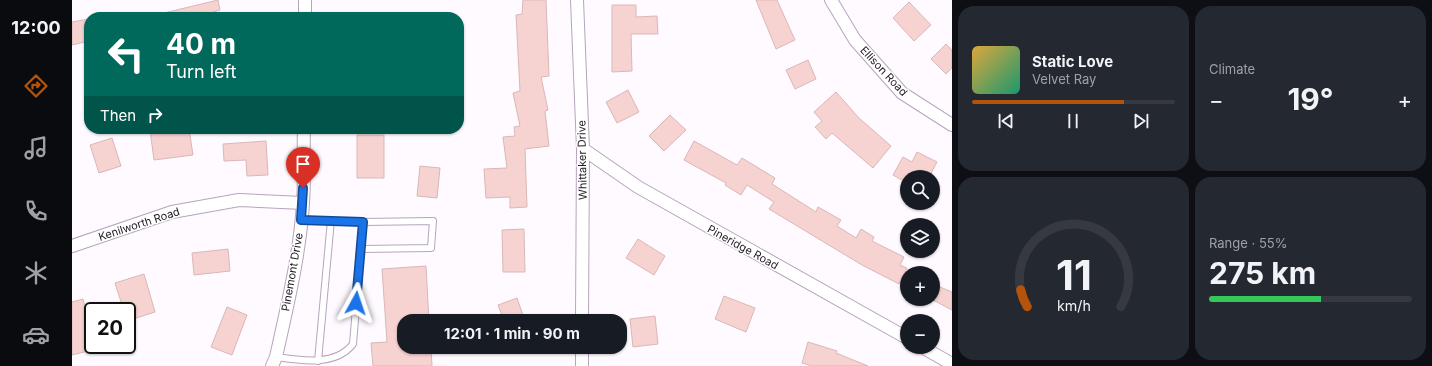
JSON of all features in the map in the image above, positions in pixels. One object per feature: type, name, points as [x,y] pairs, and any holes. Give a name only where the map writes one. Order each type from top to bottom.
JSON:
[{"type":"street","points":[[305,0],[305,12]]},
{"type":"street","name":"Whittaker Drive","points":[[577,0],[583,149],[582,314]]},
{"type":"street","name":"Ellison Road","points":[[831,0],[855,40],[902,93],[952,125]]},
{"type":"street","name":"Pinemont Drive","points":[[274,362],[289,295],[301,220],[303,203],[304,134]]},
{"type":"street","name":"Pineridge Road","points":[[583,149],[638,187],[900,334]]},
{"type":"street","name":"Kenilworth Road","points":[[72,246],[179,210],[239,200],[303,203]]},
{"type":"street","points":[[582,354],[582,366]]},
{"type":"street","points":[[934,354],[952,364]]},
{"type":"lane","points":[[301,220],[363,222],[433,221],[431,248],[361,249]]},
{"type":"lane","points":[[318,362],[331,220]]},
{"type":"lane","points":[[274,362],[318,362],[336,359],[347,354],[353,344],[363,222]]},
{"type":"building","points":[[218,0],[220,10],[213,12],[168,12]]},
{"type":"building","points":[[523,0],[546,0],[549,76],[541,77],[548,110],[545,111],[549,146],[525,149],[527,207],[510,208],[510,197],[486,198],[484,169],[507,168],[503,137],[515,136],[514,127],[520,126],[513,93],[520,91],[516,15],[522,14]]},
{"type":"building","points":[[756,0],[777,0],[795,40],[776,49]]},
{"type":"building","points":[[909,2],[931,25],[914,41],[893,18]]},
{"type":"building","points":[[612,5],[636,5],[636,17],[657,16],[658,34],[631,34],[632,71],[612,72]]},
{"type":"building","points":[[84,20],[84,42],[72,45],[72,22]]},
{"type":"building","points":[[946,44],[952,50],[952,68],[946,74],[931,59]]},
{"type":"building","points":[[808,60],[816,79],[795,89],[786,70]]},
{"type":"building","points":[[628,90],[639,112],[617,123],[606,102]]},
{"type":"building","points":[[836,92],[859,118],[891,146],[873,168],[832,133],[826,139],[815,127],[822,121],[814,112]]},
{"type":"building","points":[[670,115],[686,130],[664,151],[649,136]]},
{"type":"building","points":[[151,134],[190,134],[193,155],[154,160]]},
{"type":"building","points":[[357,135],[384,135],[384,178],[357,178]]},
{"type":"building","points":[[112,138],[121,166],[99,173],[90,145]]},
{"type":"building","points":[[266,141],[268,175],[247,176],[246,160],[224,161],[223,144]]},
{"type":"building","points":[[694,141],[737,165],[742,158],[775,178],[772,184],[816,212],[818,207],[841,220],[837,226],[856,238],[861,229],[874,237],[872,241],[900,255],[900,258],[904,258],[900,265],[902,266],[900,266],[899,284],[862,265],[769,209],[774,202],[747,185],[741,195],[725,185],[726,183],[684,160]]},
{"type":"building","points":[[917,152],[937,162],[933,170],[900,170],[900,179],[893,175],[903,157],[912,162]]},
{"type":"building","points":[[420,166],[440,168],[437,198],[417,196]]},
{"type":"building","points":[[524,229],[525,272],[503,272],[502,230]]},
{"type":"building","points":[[638,239],[665,256],[654,275],[626,258]]},
{"type":"building","points":[[228,249],[230,271],[194,275],[192,253]]},
{"type":"building","points":[[426,266],[429,314],[397,314],[397,354],[431,354],[432,366],[373,366],[371,343],[387,342],[382,269]]},
{"type":"building","points":[[144,274],[155,312],[136,318],[136,302],[121,302],[115,283]]},
{"type":"building","points":[[940,287],[952,292],[952,310],[940,304]]},
{"type":"building","points":[[724,296],[755,308],[746,332],[715,319]]},
{"type":"building","points":[[517,298],[523,314],[501,314],[498,305]]},
{"type":"building","points":[[83,299],[84,303],[84,352],[72,355],[72,302]]},
{"type":"building","points":[[227,307],[247,315],[232,355],[211,347]]},
{"type":"building","points":[[655,316],[658,344],[633,347],[630,319]]},
{"type":"building","points":[[808,342],[837,351],[836,353],[868,366],[812,366],[802,363]]},
{"type":"route","points":[[303,188],[301,220],[363,222],[356,303]]}]
